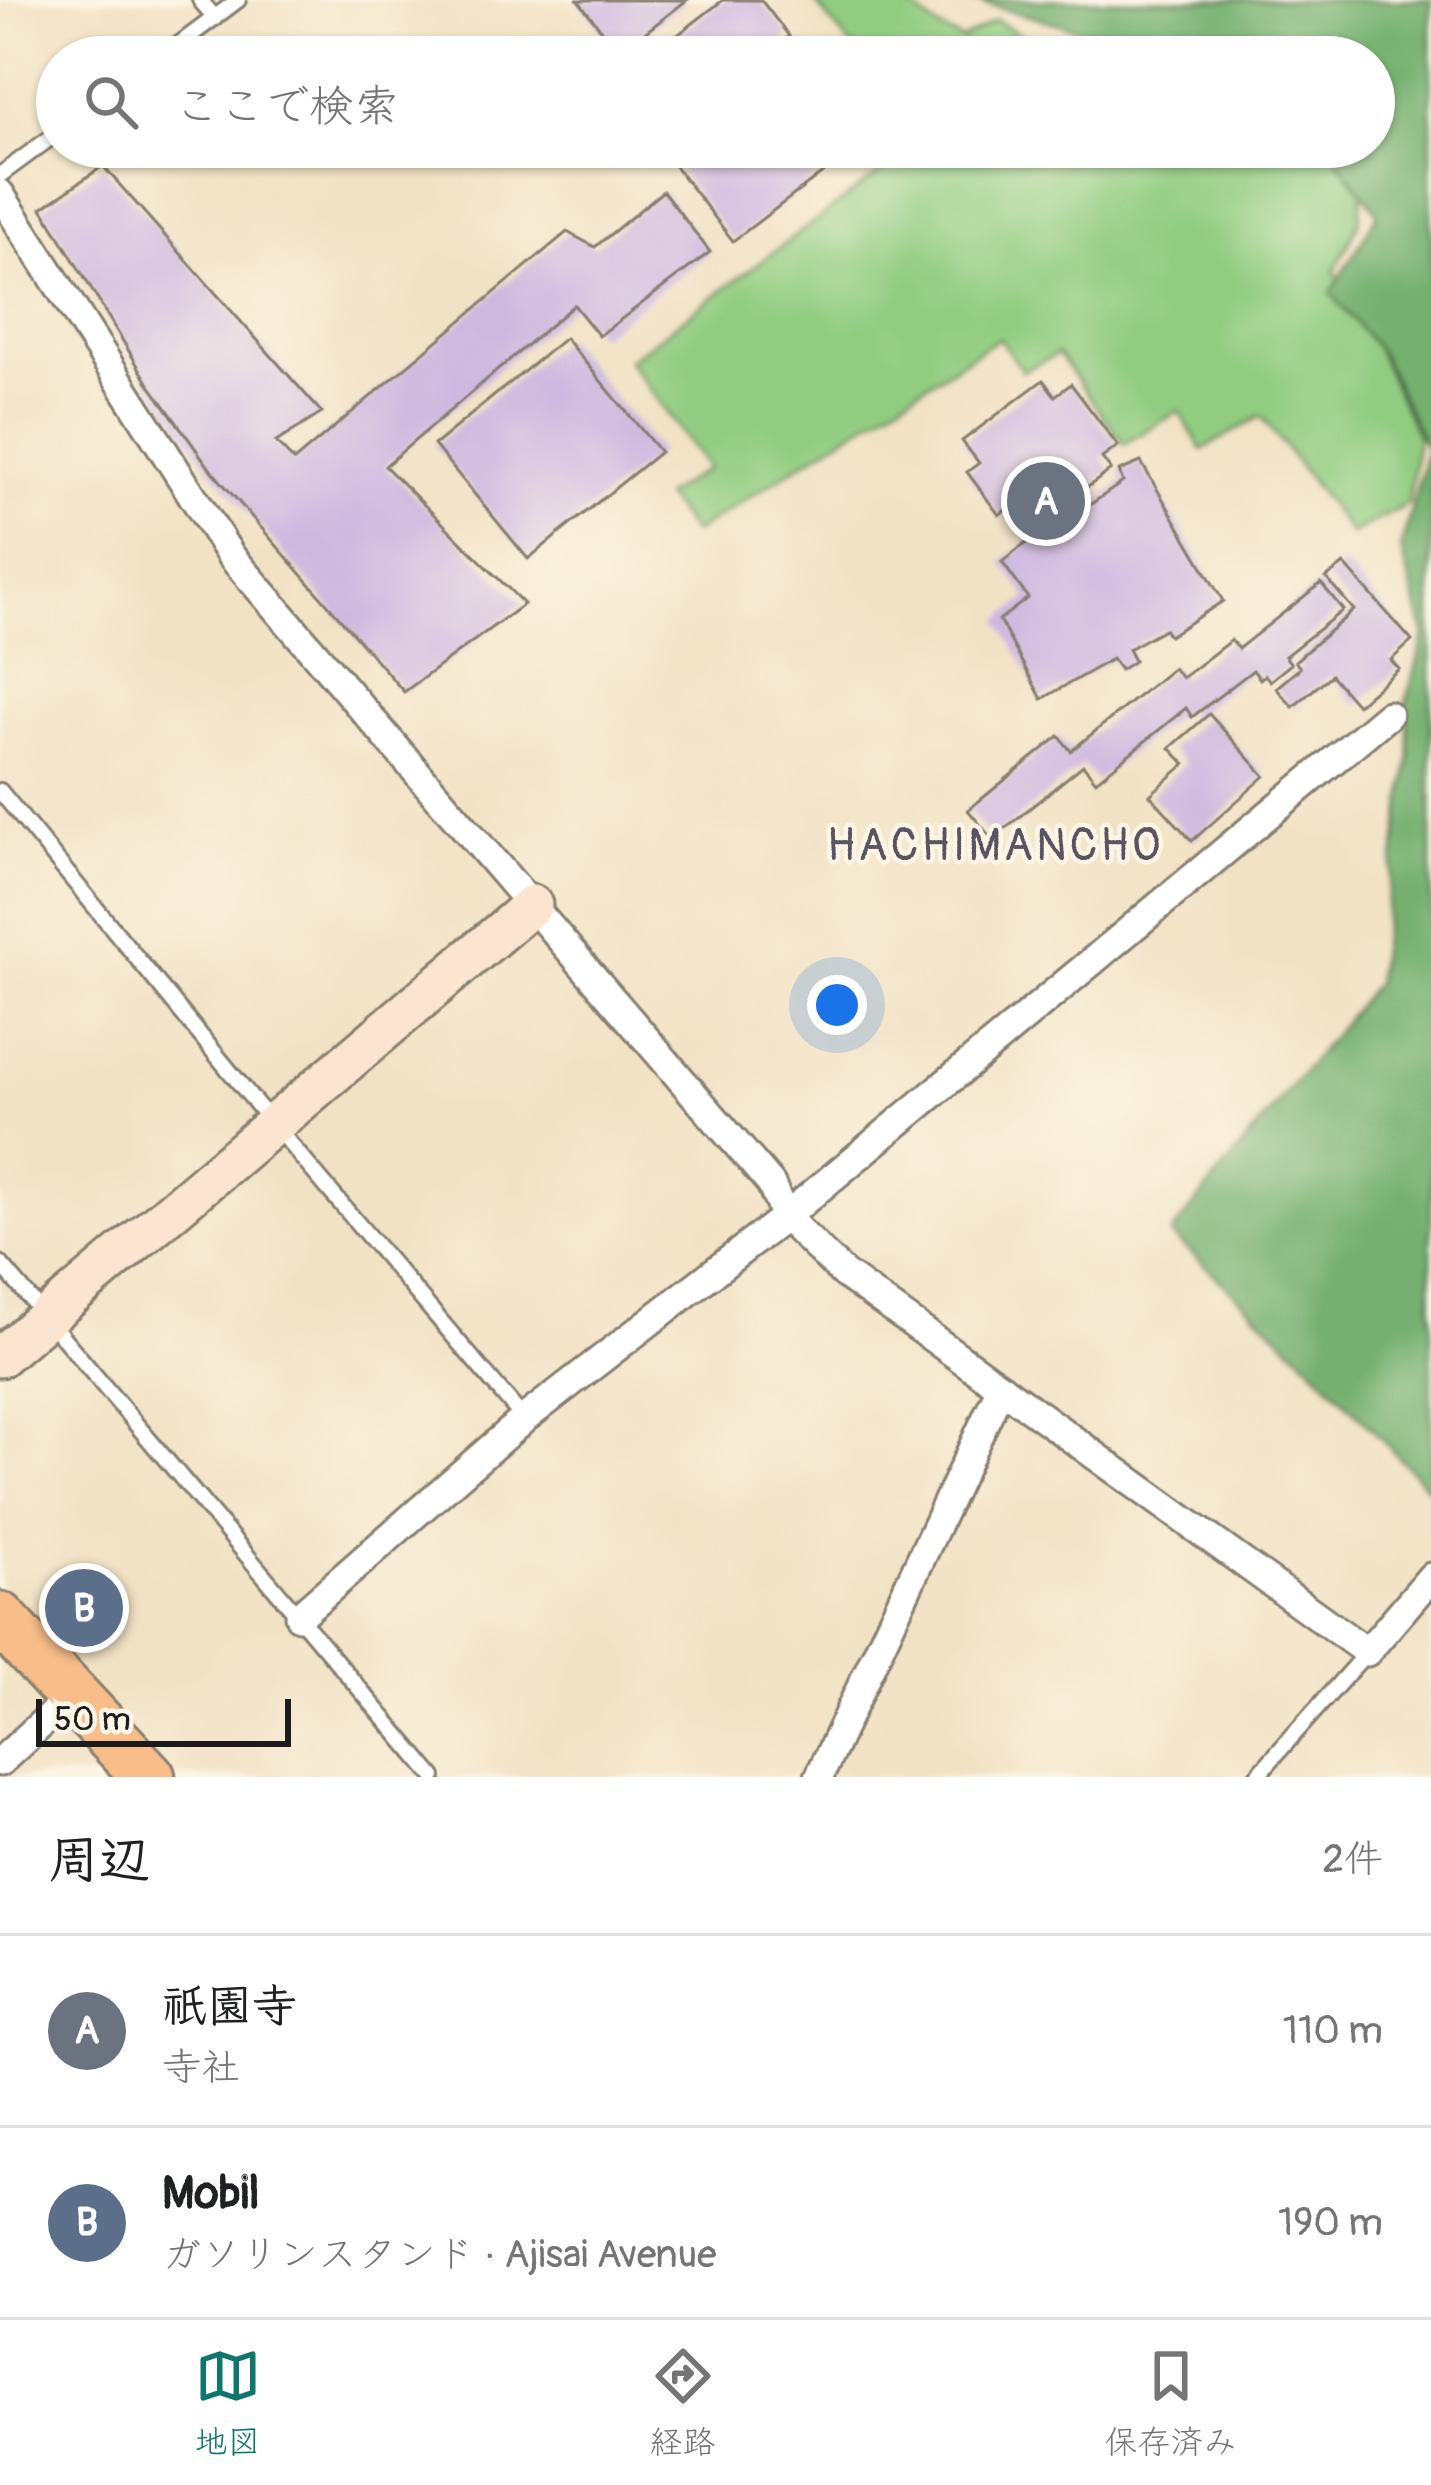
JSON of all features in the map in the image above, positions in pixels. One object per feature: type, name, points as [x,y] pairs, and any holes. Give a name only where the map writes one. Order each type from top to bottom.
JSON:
[{"type":"highway","points":[[0,1618],[149,1777]]},
{"type":"street","points":[[0,194],[231,556],[771,1184],[785,1217],[844,1274],[1367,1652],[1431,1577]]},
{"type":"street","points":[[299,1616],[524,1419],[785,1217],[1388,715]]},
{"type":"street","points":[[0,1358],[532,905]]},
{"type":"street","points":[[819,1777],[1001,1387]]},
{"type":"street","points":[[0,1762],[72,1696]]},
{"type":"lane","points":[[200,0],[215,18]]},
{"type":"lane","points":[[191,36],[238,0]]},
{"type":"lane","points":[[0,175],[36,149]]},
{"type":"lane","points":[[0,790],[273,1124],[524,1419]]},
{"type":"lane","points":[[0,1263],[434,1777]]},
{"type":"lane","points":[[1256,1777],[1367,1652]]},
{"type":"green space","points":[[813,0],[903,0],[954,36],[843,36]]},
{"type":"green space","points":[[970,0],[1431,0],[1431,1491],[1306,1360],[1171,1234],[1375,983],[1410,755],[1406,703],[1425,635],[1401,548],[1427,450],[1381,354],[1331,293],[1378,213],[1344,168],[1395,168],[1395,36],[1103,36]]},
{"type":"green space","points":[[996,20],[1023,36],[969,36]]},
{"type":"green space","points":[[887,168],[1365,168],[1359,222],[1335,272],[1356,304],[1418,439],[1408,504],[1351,534],[1261,416],[1202,450],[1179,411],[1124,444],[1058,354],[1022,371],[999,338],[693,533],[664,496],[708,468],[628,360]]},
{"type":"building","points":[[578,0],[687,0],[641,36],[606,36]]},
{"type":"building","points":[[723,0],[761,0],[789,36],[676,36]]},
{"type":"building","points":[[105,168],[322,413],[276,442],[294,461],[567,232],[595,247],[663,191],[710,252],[599,336],[574,305],[385,466],[524,604],[404,692],[211,470],[149,384],[42,208]]},
{"type":"building","points":[[676,168],[829,168],[733,241]]},
{"type":"building","points":[[565,338],[660,452],[528,559],[434,445]]},
{"type":"building","points":[[1043,380],[1055,396],[1071,384],[1118,446],[1102,458],[1111,470],[1029,530],[1011,506],[999,515],[967,472],[979,463],[962,441]]},
{"type":"building","points":[[1141,462],[1223,601],[1169,636],[1164,629],[1128,649],[1134,661],[1120,670],[1112,659],[1042,699],[999,620],[1028,598],[1002,562],[1123,482],[1119,471]]},
{"type":"building","points":[[1344,564],[1412,641],[1391,660],[1399,669],[1357,705],[1331,675],[1293,707],[1276,688],[1300,668],[1295,661],[1354,610],[1326,578]]},
{"type":"building","points":[[1321,583],[1343,610],[1285,656],[1291,664],[1270,681],[1265,675],[1260,679],[1253,670],[1192,717],[1186,708],[1096,781],[1083,765],[992,839],[968,810],[1059,736],[1071,751],[1173,668],[1182,678],[1231,640],[1238,649]]},
{"type":"building","points":[[1209,714],[1265,776],[1192,841],[1150,795],[1185,764],[1170,748]]},
{"type":"place","name":"祇園寺","points":[[1046,501]]},
{"type":"place","name":"Mobil","points":[[84,1608]]},
{"type":"district","name":"HACHIMANCHO","points":[[995,846]]}]
